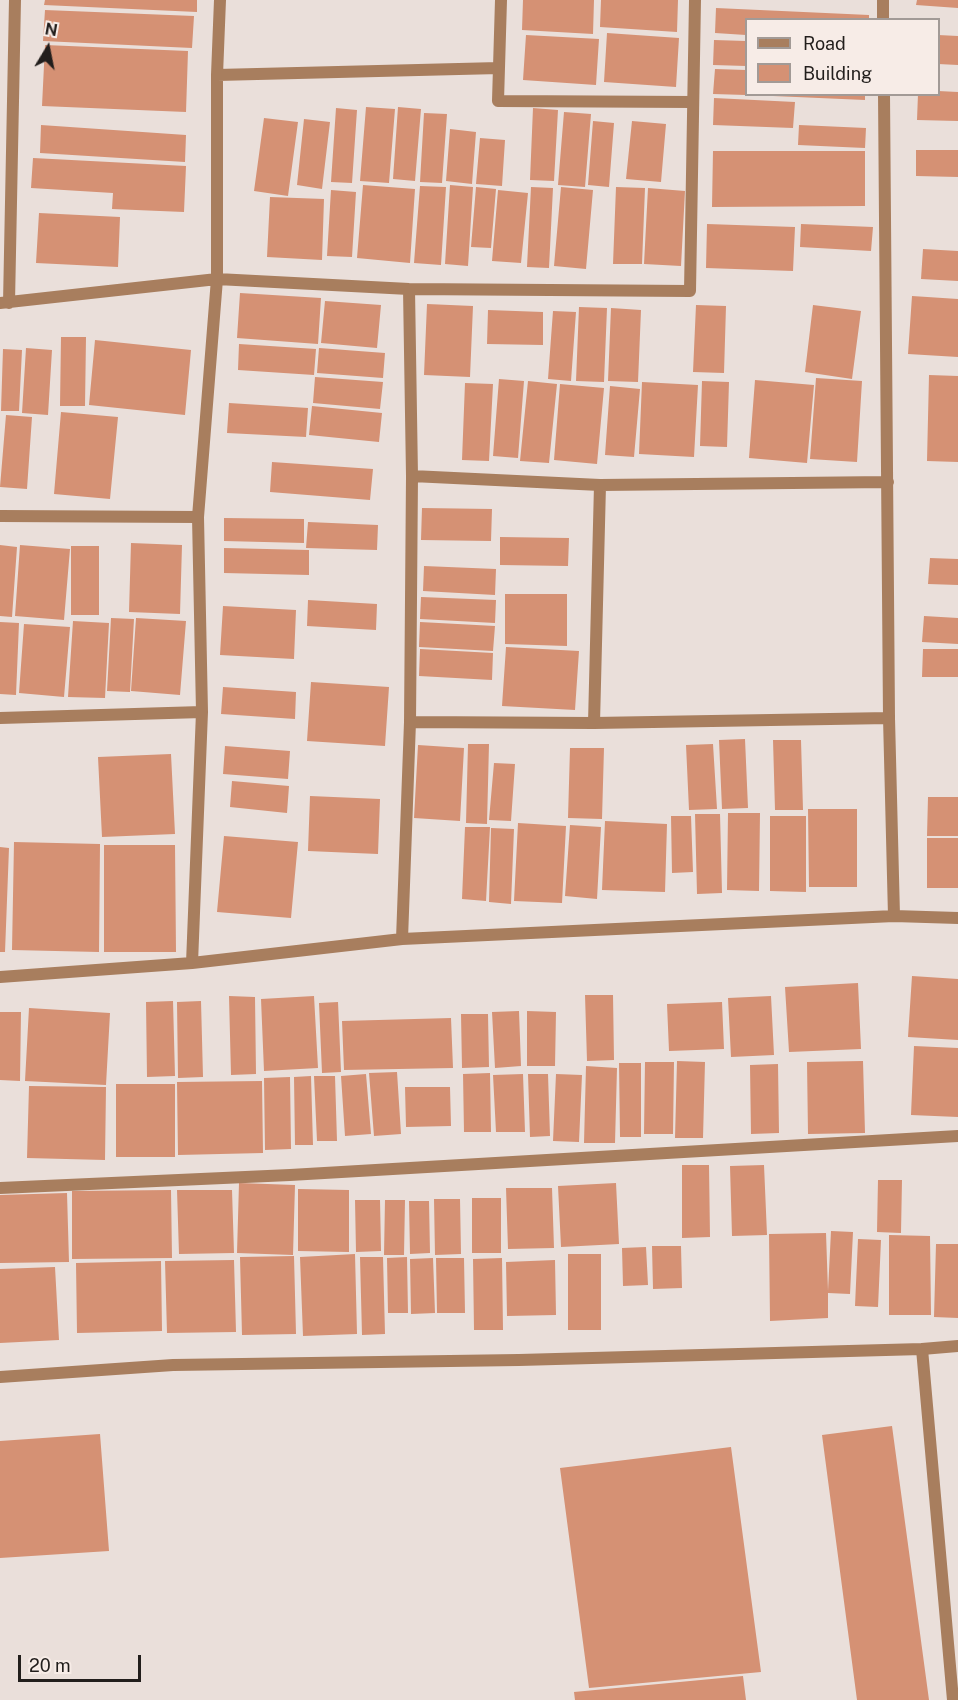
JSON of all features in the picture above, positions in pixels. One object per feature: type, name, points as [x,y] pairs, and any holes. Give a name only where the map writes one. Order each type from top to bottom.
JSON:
[{"type":"street","points":[[15,0],[5,303],[217,279],[409,289],[690,291],[695,0]]},
{"type":"street","points":[[192,963],[202,712],[198,517],[217,279],[217,75],[220,0]]},
{"type":"street","points":[[501,0],[498,101],[693,102]]},
{"type":"street","points":[[883,0],[883,18]]},
{"type":"street","points":[[217,75],[499,68]]},
{"type":"street","points":[[884,96],[889,718],[894,916]]},
{"type":"street","points":[[402,939],[410,722],[412,476],[409,289]]},
{"type":"street","points":[[412,476],[600,484],[888,482]]},
{"type":"street","points":[[594,723],[600,484]]},
{"type":"street","points":[[0,516],[198,517]]},
{"type":"street","points":[[0,718],[202,712]]},
{"type":"street","points":[[410,722],[594,723],[889,718]]},
{"type":"street","points":[[0,977],[192,963],[402,939],[894,916],[958,918]]},
{"type":"street","points":[[0,1188],[290,1175],[958,1136]]},
{"type":"street","points":[[0,1377],[173,1365],[519,1360],[922,1349],[958,1346]]},
{"type":"street","points":[[922,1349],[953,1700]]},
{"type":"building","points":[[45,0],[197,0],[197,12],[44,5]]},
{"type":"building","points":[[523,0],[594,0],[593,34],[522,30]]},
{"type":"building","points":[[601,0],[678,0],[677,32],[600,27]]},
{"type":"building","points":[[917,0],[958,0],[958,8],[916,5]]},
{"type":"building","points":[[716,8],[869,15],[869,18],[745,18],[745,35],[715,33]]},
{"type":"building","points":[[45,10],[194,16],[192,48],[43,41]]},
{"type":"building","points":[[607,33],[679,38],[676,87],[604,82]]},
{"type":"building","points":[[526,35],[599,39],[596,85],[523,80]]},
{"type":"building","points":[[940,35],[958,36],[958,65],[940,64]]},
{"type":"building","points":[[714,40],[745,41],[745,66],[713,65]]},
{"type":"building","points":[[45,45],[188,51],[186,112],[42,106]]},
{"type":"building","points":[[715,69],[745,70],[745,95],[713,94]]},
{"type":"building","points":[[940,91],[958,92],[958,121],[917,120],[918,96],[940,96]]},
{"type":"building","points":[[773,96],[865,96],[865,100]]},
{"type":"building","points":[[714,98],[795,102],[793,128],[713,125]]},
{"type":"building","points":[[366,107],[395,109],[389,183],[360,181]]},
{"type":"building","points":[[398,107],[421,109],[415,181],[393,179]]},
{"type":"building","points":[[336,108],[357,110],[352,183],[331,182]]},
{"type":"building","points":[[533,108],[558,110],[554,181],[530,180]]},
{"type":"building","points":[[564,112],[591,114],[585,187],[558,185]]},
{"type":"building","points":[[424,113],[447,114],[442,183],[420,182]]},
{"type":"building","points":[[264,118],[298,122],[288,196],[254,191]]},
{"type":"building","points":[[304,119],[330,122],[322,189],[297,185]]},
{"type":"building","points":[[593,121],[614,123],[609,187],[588,185]]},
{"type":"building","points":[[632,121],[666,124],[661,182],[626,179]]},
{"type":"building","points":[[41,125],[186,135],[185,162],[40,153]]},
{"type":"building","points":[[799,125],[866,128],[865,148],[798,145]]},
{"type":"building","points":[[450,129],[476,132],[472,184],[446,181]]},
{"type":"building","points":[[480,138],[505,140],[502,186],[476,184]]},
{"type":"building","points":[[916,150],[958,150],[958,177],[916,176]]},
{"type":"building","points":[[713,151],[865,151],[865,206],[712,207]]},
{"type":"building","points":[[33,158],[186,166],[184,212],[112,209],[113,193],[31,188]]},
{"type":"building","points":[[363,185],[415,189],[410,263],[357,258]]},
{"type":"building","points":[[450,185],[473,187],[468,266],[445,264]]},
{"type":"building","points":[[420,186],[446,187],[441,265],[414,263]]},
{"type":"building","points":[[476,187],[496,189],[491,248],[471,247]]},
{"type":"building","points":[[531,187],[553,188],[549,268],[527,267]]},
{"type":"building","points":[[561,187],[593,190],[586,269],[554,266]]},
{"type":"building","points":[[616,187],[645,188],[642,264],[613,264]]},
{"type":"building","points":[[648,188],[685,191],[681,266],[644,264]]},
{"type":"building","points":[[331,190],[356,192],[352,257],[327,256]]},
{"type":"building","points":[[498,190],[528,193],[521,263],[492,261]]},
{"type":"building","points":[[270,197],[324,199],[322,260],[267,257]]},
{"type":"building","points":[[39,213],[120,217],[118,267],[36,263]]},
{"type":"building","points":[[707,224],[795,227],[793,271],[706,268]]},
{"type":"building","points":[[801,224],[873,227],[871,251],[800,247]]},
{"type":"building","points":[[923,249],[958,251],[958,281],[921,279]]},
{"type":"building","points":[[240,293],[321,298],[318,344],[237,338]]},
{"type":"building","points":[[912,296],[958,299],[958,357],[908,354]]},
{"type":"building","points":[[325,301],[381,305],[377,348],[321,343]]},
{"type":"building","points":[[427,304],[473,306],[470,377],[424,375]]},
{"type":"building","points":[[696,305],[726,306],[724,373],[693,372]]},
{"type":"building","points":[[813,305],[861,311],[852,379],[805,372]]},
{"type":"building","points":[[579,307],[607,308],[604,382],[576,381]]},
{"type":"building","points":[[611,308],[641,310],[638,382],[608,381]]},
{"type":"building","points":[[488,310],[543,312],[543,345],[487,344]]},
{"type":"building","points":[[553,311],[576,312],[571,381],[548,379]]},
{"type":"building","points":[[61,337],[86,337],[85,406],[60,406]]},
{"type":"building","points":[[95,340],[191,350],[185,415],[89,405]]},
{"type":"building","points":[[239,344],[316,349],[314,375],[238,370]]},
{"type":"building","points":[[26,348],[52,350],[48,415],[22,413]]},
{"type":"building","points":[[319,348],[385,353],[383,378],[317,373]]},
{"type":"building","points":[[3,349],[22,350],[19,411],[1,411]]},
{"type":"building","points":[[929,375],[958,376],[958,462],[927,461]]},
{"type":"building","points":[[315,377],[383,382],[380,409],[313,403]]},
{"type":"building","points":[[816,378],[862,381],[857,462],[810,459]]},
{"type":"building","points":[[499,379],[524,381],[518,458],[493,456]]},
{"type":"building","points":[[755,380],[814,385],[807,463],[749,458]]},
{"type":"building","points":[[528,381],[557,384],[549,463],[520,461]]},
{"type":"building","points":[[702,381],[729,382],[727,447],[700,446]]},
{"type":"building","points":[[642,382],[698,385],[694,457],[639,454]]},
{"type":"building","points":[[465,383],[493,384],[489,461],[462,460]]},
{"type":"building","points":[[560,384],[604,388],[597,464],[554,460]]},
{"type":"building","points":[[610,386],[640,389],[634,457],[605,455]]},
{"type":"building","points":[[229,403],[308,408],[306,437],[227,433]]},
{"type":"building","points":[[312,406],[382,413],[379,442],[309,435]]},
{"type":"building","points":[[61,412],[118,417],[110,499],[54,494]]},
{"type":"building","points":[[6,415],[32,417],[27,489],[0,487]]},
{"type":"building","points":[[272,462],[373,469],[370,500],[270,492]]},
{"type":"building","points":[[422,508],[492,509],[491,541],[421,540]]},
{"type":"building","points":[[224,518],[304,519],[304,543],[224,541]]},
{"type":"building","points":[[308,522],[378,525],[377,550],[306,548]]},
{"type":"building","points":[[500,537],[569,538],[568,566],[500,565]]},
{"type":"building","points":[[131,543],[182,545],[180,614],[129,612]]},
{"type":"building","points":[[0,545],[17,547],[12,617],[0,616]]},
{"type":"building","points":[[20,545],[70,549],[64,620],[15,616]]},
{"type":"building","points":[[71,546],[99,546],[99,615],[71,615]]},
{"type":"building","points":[[224,548],[309,550],[309,575],[224,573]]},
{"type":"building","points":[[930,558],[958,559],[958,585],[928,584]]},
{"type":"building","points":[[424,566],[496,569],[495,595],[423,591]]},
{"type":"building","points":[[505,594],[567,594],[567,646],[505,644]]},
{"type":"building","points":[[421,597],[496,600],[495,623],[420,619]]},
{"type":"building","points":[[308,600],[377,604],[376,630],[307,626]]},
{"type":"building","points":[[223,606],[296,610],[294,659],[220,655]]},
{"type":"building","points":[[924,616],[958,618],[958,644],[922,642]]},
{"type":"building","points":[[111,618],[134,619],[130,692],[107,691]]},
{"type":"building","points":[[136,618],[186,621],[180,695],[131,691]]},
{"type":"building","points":[[73,621],[109,623],[105,698],[68,697]]},
{"type":"building","points":[[0,622],[19,623],[16,695],[0,694]]},
{"type":"building","points":[[420,622],[495,626],[493,651],[419,647]]},
{"type":"building","points":[[24,624],[70,627],[64,697],[19,693]]},
{"type":"building","points":[[506,647],[579,651],[575,710],[502,706]]},
{"type":"building","points":[[420,649],[493,653],[492,680],[419,676]]},
{"type":"building","points":[[923,649],[958,649],[958,677],[922,677]]},
{"type":"building","points":[[311,682],[389,687],[385,746],[307,741]]},
{"type":"building","points":[[223,687],[296,692],[295,719],[221,714]]},
{"type":"building","points":[[745,739],[748,808],[722,809],[719,740]]},
{"type":"building","points":[[773,740],[801,740],[803,810],[775,810]]},
{"type":"building","points":[[468,744],[489,744],[487,824],[466,823]]},
{"type":"building","points":[[713,744],[717,809],[689,810],[686,745]]},
{"type":"building","points":[[418,745],[464,748],[460,821],[414,818]]},
{"type":"building","points":[[225,746],[290,751],[288,779],[223,774]]},
{"type":"building","points":[[570,748],[604,748],[602,819],[568,818]]},
{"type":"building","points":[[171,754],[175,834],[102,837],[98,757]]},
{"type":"building","points":[[494,763],[515,764],[511,821],[489,820]]},
{"type":"building","points":[[232,781],[289,786],[287,813],[230,807]]},
{"type":"building","points":[[310,796],[380,799],[378,854],[308,851]]},
{"type":"building","points":[[928,797],[958,797],[958,836],[927,836]]},
{"type":"building","points":[[808,809],[857,809],[857,887],[809,887]]},
{"type":"building","points":[[728,813],[760,813],[759,891],[727,890]]},
{"type":"building","points":[[695,814],[720,814],[722,893],[697,894]]},
{"type":"building","points":[[671,816],[691,816],[693,872],[672,873]]},
{"type":"building","points":[[770,816],[806,816],[806,892],[770,891]]},
{"type":"building","points":[[605,821],[667,824],[665,892],[602,890]]},
{"type":"building","points":[[518,823],[566,826],[562,903],[514,901]]},
{"type":"building","points":[[570,825],[601,827],[597,899],[565,896]]},
{"type":"building","points":[[465,827],[490,827],[486,901],[462,899]]},
{"type":"building","points":[[491,828],[514,829],[511,904],[489,902]]},
{"type":"building","points":[[224,836],[298,842],[291,918],[217,912]]},
{"type":"building","points":[[927,838],[958,838],[958,888],[927,888]]},
{"type":"building","points":[[14,842],[100,844],[99,952],[12,950]]},
{"type":"building","points":[[104,845],[175,845],[176,952],[104,952]]},
{"type":"building","points":[[0,847],[9,848],[5,952],[0,952]]},
{"type":"building","points":[[912,976],[958,979],[958,1040],[908,1037]]},
{"type":"building","points":[[858,983],[861,1049],[789,1052],[785,987]]},
{"type":"building","points":[[585,995],[613,995],[614,1060],[587,1061]]},
{"type":"building","points":[[229,996],[255,997],[256,1074],[231,1075]]},
{"type":"building","points":[[314,996],[318,1068],[264,1071],[261,999]]},
{"type":"building","points":[[771,996],[774,1055],[731,1057],[728,998]]},
{"type":"building","points":[[173,1001],[175,1076],[147,1077],[146,1002]]},
{"type":"building","points":[[201,1001],[203,1077],[178,1078],[177,1002]]},
{"type":"building","points":[[338,1002],[341,1072],[322,1073],[319,1003]]},
{"type":"building","points":[[722,1002],[724,1049],[669,1051],[667,1004]]},
{"type":"building","points":[[29,1008],[110,1013],[106,1085],[25,1081]]},
{"type":"building","points":[[519,1011],[521,1066],[495,1068],[492,1012]]},
{"type":"building","points":[[527,1011],[556,1012],[555,1066],[527,1066]]},
{"type":"building","points":[[0,1012],[21,1012],[20,1081],[0,1080]]},
{"type":"building","points":[[461,1014],[488,1014],[489,1067],[462,1068]]},
{"type":"building","points":[[451,1018],[453,1068],[344,1070],[342,1021]]},
{"type":"building","points":[[914,1046],[958,1048],[958,1117],[911,1115]]},
{"type":"building","points":[[677,1061],[705,1062],[703,1138],[675,1138]]},
{"type":"building","points":[[863,1061],[865,1133],[808,1134],[807,1062]]},
{"type":"building","points":[[645,1062],[674,1062],[673,1134],[644,1134]]},
{"type":"building","points":[[619,1063],[641,1063],[641,1137],[620,1137]]},
{"type":"building","points":[[778,1064],[779,1133],[751,1134],[750,1065]]},
{"type":"building","points":[[586,1066],[617,1068],[615,1143],[584,1143]]},
{"type":"building","points":[[397,1072],[401,1134],[374,1136],[369,1073]]},
{"type":"building","points":[[490,1073],[491,1132],[464,1132],[463,1074]]},
{"type":"building","points":[[366,1074],[371,1134],[345,1136],[341,1076]]},
{"type":"building","points":[[523,1074],[525,1132],[496,1132],[493,1075]]},
{"type":"building","points":[[528,1074],[548,1074],[550,1136],[530,1137]]},
{"type":"building","points":[[556,1074],[582,1075],[579,1142],[553,1141]]},
{"type":"building","points":[[311,1076],[313,1145],[295,1145],[294,1077]]},
{"type":"building","points":[[314,1076],[335,1076],[337,1141],[317,1141]]},
{"type":"building","points":[[290,1077],[291,1149],[265,1150],[264,1078]]},
{"type":"building","points":[[262,1081],[263,1153],[178,1155],[177,1082]]},
{"type":"building","points":[[116,1084],[175,1084],[175,1157],[116,1157]]},
{"type":"building","points":[[29,1086],[106,1087],[105,1160],[27,1158]]},
{"type":"building","points":[[405,1087],[450,1087],[451,1126],[406,1127]]},
{"type":"building","points":[[682,1165],[709,1165],[710,1237],[682,1238]]},
{"type":"building","points":[[764,1165],[767,1235],[732,1236],[730,1166]]},
{"type":"building","points":[[878,1180],[902,1180],[901,1233],[877,1232]]},
{"type":"building","points":[[239,1183],[295,1185],[293,1255],[237,1253]]},
{"type":"building","points":[[616,1183],[619,1244],[561,1247],[558,1186]]},
{"type":"building","points":[[506,1188],[552,1188],[554,1248],[508,1249]]},
{"type":"building","points":[[298,1189],[349,1190],[349,1252],[298,1251]]},
{"type":"building","points":[[171,1190],[172,1258],[72,1259],[72,1191]]},
{"type":"building","points":[[177,1190],[232,1190],[234,1253],[179,1254]]},
{"type":"building","points":[[67,1193],[69,1262],[0,1263],[0,1195]]},
{"type":"building","points":[[472,1198],[501,1198],[501,1253],[472,1253]]},
{"type":"building","points":[[434,1199],[460,1199],[461,1254],[435,1255]]},
{"type":"building","points":[[355,1200],[380,1200],[381,1251],[356,1252]]},
{"type":"building","points":[[385,1200],[405,1200],[404,1255],[384,1255]]},
{"type":"building","points":[[409,1201],[429,1201],[430,1253],[410,1254]]},
{"type":"building","points":[[831,1231],[853,1232],[850,1294],[828,1293],[828,1318],[770,1321],[769,1234],[826,1233],[828,1291]]},
{"type":"building","points":[[889,1235],[930,1236],[931,1315],[889,1315]]},
{"type":"building","points":[[858,1239],[881,1240],[878,1307],[855,1306]]},
{"type":"building","points":[[936,1244],[958,1244],[958,1318],[934,1317]]},
{"type":"building","points":[[652,1246],[681,1246],[682,1288],[653,1289]]},
{"type":"building","points":[[646,1247],[648,1285],[623,1286],[622,1248]]},
{"type":"building","points":[[355,1254],[357,1334],[303,1336],[300,1257]]},
{"type":"building","points":[[568,1254],[601,1254],[601,1330],[568,1330]]},
{"type":"building","points":[[294,1256],[296,1334],[242,1335],[240,1257]]},
{"type":"building","points":[[360,1257],[383,1257],[385,1334],[362,1335]]},
{"type":"building","points":[[407,1257],[408,1313],[388,1313],[387,1258]]},
{"type":"building","points":[[433,1258],[435,1313],[411,1314],[410,1259]]},
{"type":"building","points":[[436,1258],[464,1258],[465,1313],[437,1313]]},
{"type":"building","points":[[502,1258],[503,1330],[474,1330],[473,1259]]},
{"type":"building","points":[[234,1260],[236,1332],[167,1333],[165,1261]]},
{"type":"building","points":[[555,1260],[556,1315],[507,1316],[506,1262]]},
{"type":"building","points":[[161,1261],[162,1331],[77,1333],[76,1263]]},
{"type":"building","points":[[55,1267],[59,1340],[0,1343],[0,1269]]},
{"type":"building","points":[[892,1426],[929,1700],[857,1700],[822,1435]]},
{"type":"building","points":[[100,1434],[109,1551],[0,1558],[0,1441]]},
{"type":"building","points":[[731,1447],[761,1672],[589,1688],[560,1468]]},
{"type":"building","points":[[743,1676],[746,1700],[575,1700],[574,1692]]}]
